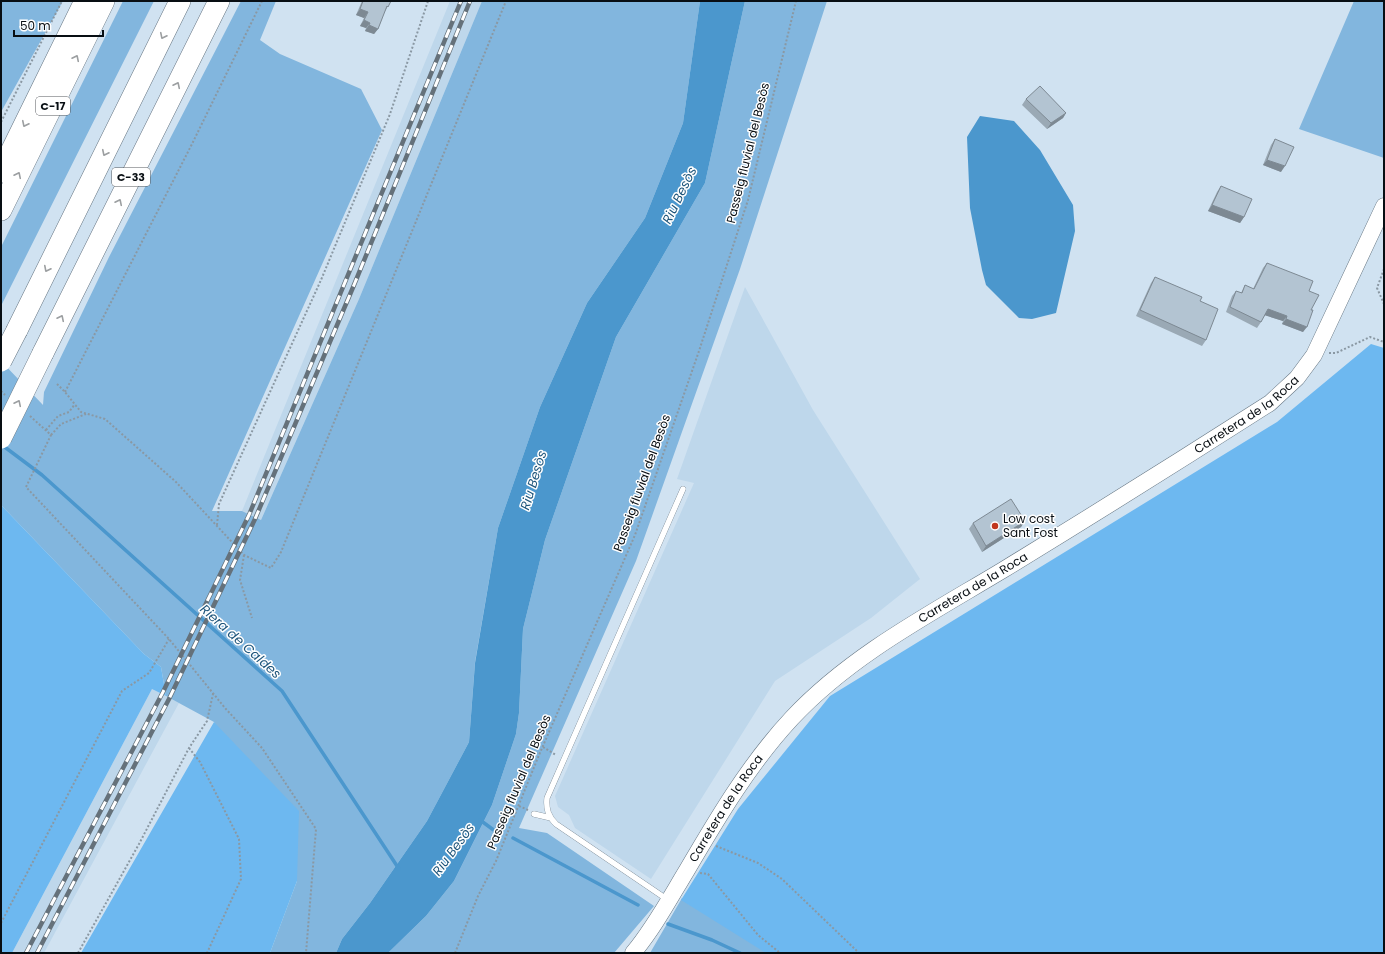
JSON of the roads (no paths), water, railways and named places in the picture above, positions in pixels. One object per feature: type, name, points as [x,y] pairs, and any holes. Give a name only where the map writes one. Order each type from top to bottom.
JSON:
[{"type":"highway","name":"C-17","points":[[1,172],[85,1]]},
{"type":"highway","name":"C-17","points":[[1,210],[104,1]]},
{"type":"highway","name":"C-33","points":[[1,361],[180,1]]},
{"type":"highway","name":"C-33","points":[[1,438],[219,1]]},
{"type":"street","name":"Carretera de la Roca","points":[[633,953],[641,944],[743,780],[777,735],[813,696],[834,678],[912,626],[1124,497],[1270,403],[1296,378],[1314,355],[1384,206]]},
{"type":"lane","points":[[668,900],[556,824],[551,818],[547,807],[547,798],[683,489]]},
{"type":"lane","points":[[534,814],[551,818]]},
{"type":"water","name":"Riu Besòs","points":[[700,1],[745,1],[705,183],[616,337],[545,540],[523,629],[519,713],[516,734],[492,805],[454,881],[426,916],[388,953],[336,953],[342,939],[370,903],[427,821],[469,742],[475,663],[498,528],[540,407],[587,303],[645,218],[683,123]]},
{"type":"water","points":[[980,116],[1014,121],[1040,150],[1073,205],[1075,231],[1056,313],[1032,319],[1019,318],[986,285],[970,208],[967,137]]},
{"type":"waterway","name":"Riera de Caldes","points":[[2,445],[42,475],[282,691],[399,869]]},
{"type":"waterway","points":[[480,820],[495,831]]},
{"type":"waterway","points":[[513,838],[638,905]]},
{"type":"waterway","points":[[668,924],[712,940],[740,953]]},
{"type":"railway","points":[[26,953],[163,692],[249,515],[461,1]]},
{"type":"railway","points":[[37,953],[169,699],[255,519],[354,285],[470,1]]},
{"type":"place","name":"Low cost Sant Fost","points":[[995,526]]}]
